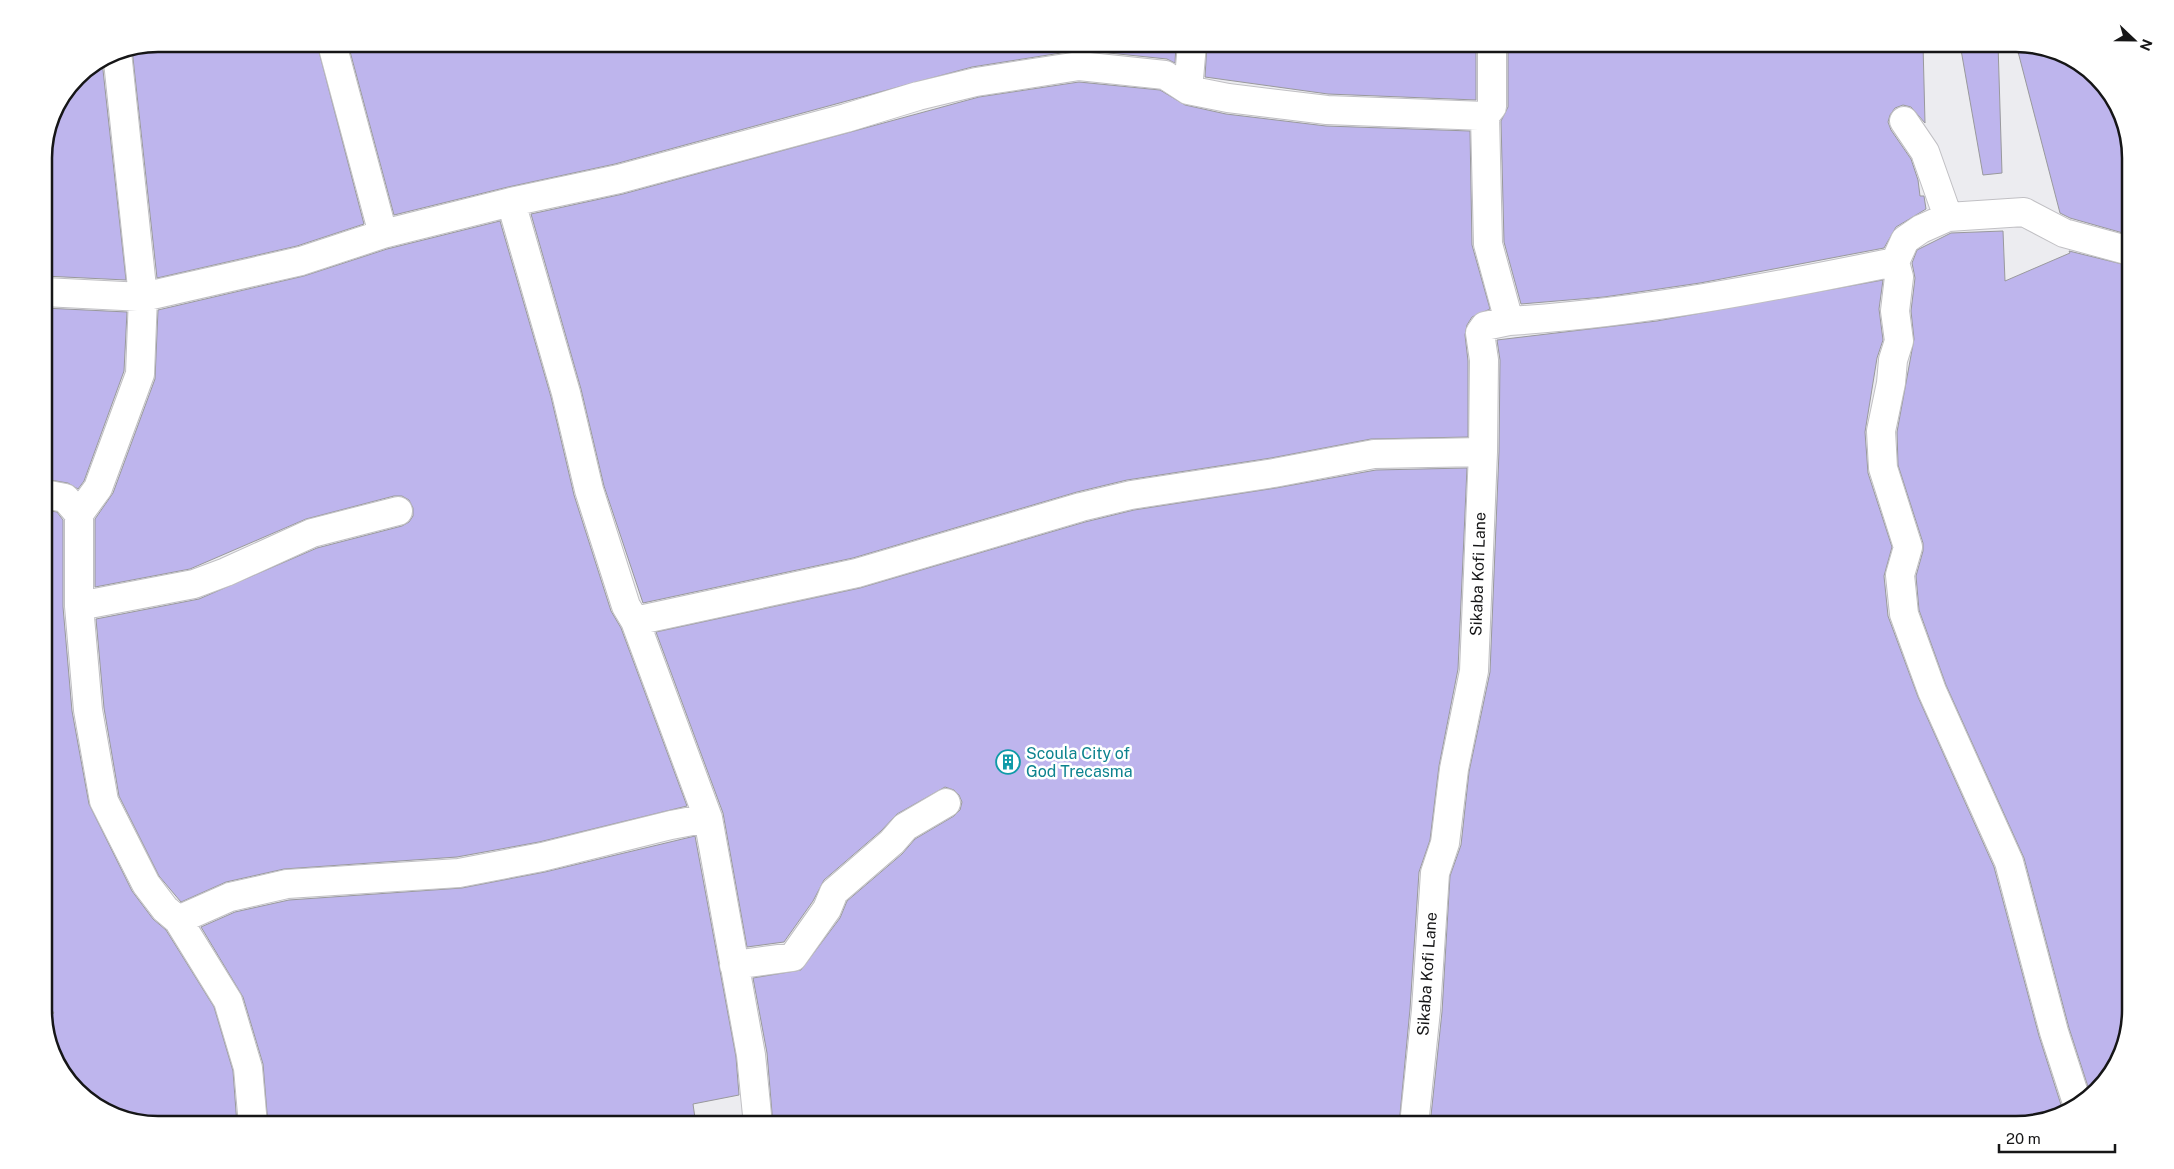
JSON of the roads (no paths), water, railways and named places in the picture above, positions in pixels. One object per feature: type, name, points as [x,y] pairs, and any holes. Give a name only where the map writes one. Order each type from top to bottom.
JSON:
[{"type":"street","points":[[334,52],[383,234]]},
{"type":"street","points":[[1188,90],[1191,52]]},
{"type":"street","points":[[1492,52],[1492,107],[1485,116],[1488,244],[1508,321]]},
{"type":"street","points":[[78,514],[98,488],[140,374],[143,297],[118,61]]},
{"type":"street","points":[[53,292],[143,297],[301,261],[383,234],[510,202],[619,179],[976,82],[1079,66],[1165,76],[1188,90],[1327,110],[1485,116]]},
{"type":"street","points":[[1904,121],[1925,152],[1948,217]]},
{"type":"street","points":[[510,202],[566,393],[589,490],[626,606],[635,621],[708,818],[751,1055],[757,1116]]},
{"type":"street","points":[[2075,1098],[2054,1032],[2009,862],[1932,690],[1904,614],[1900,576],[1908,546],[1883,468],[1881,430],[1891,382],[1893,360],[1900,341],[1895,310],[1899,277],[1895,262],[1905,240],[1921,229],[1948,217],[2024,212],[2064,233],[2121,249]]},
{"type":"street","name":"Sikaba Kofi Lane","points":[[1415,1116],[1426,1010],[1435,873],[1445,843],[1454,769],[1474,671],[1483,452],[1484,360],[1480,333],[1485,326],[1508,321],[1570,317],[1630,309],[1765,288],[1895,262]]},
{"type":"street","points":[[635,621],[857,573],[1081,506],[1131,495],[1274,473],[1374,454],[1483,452]]},
{"type":"street","points":[[53,496],[65,498],[78,514],[80,606],[88,710],[104,801],[146,884],[165,909],[178,920],[228,1001],[248,1068],[252,1116]]},
{"type":"street","points":[[80,606],[194,584],[226,572],[312,533],[398,511]]},
{"type":"street","points":[[734,965],[793,957],[827,908],[834,892],[892,842],[904,827],[946,803]]},
{"type":"street","points":[[178,920],[230,897],[287,884],[459,873],[542,857],[671,825],[708,818]]},
{"type":"place","name":"Scoula City of God Trecasma","points":[[1008,762]]}]
